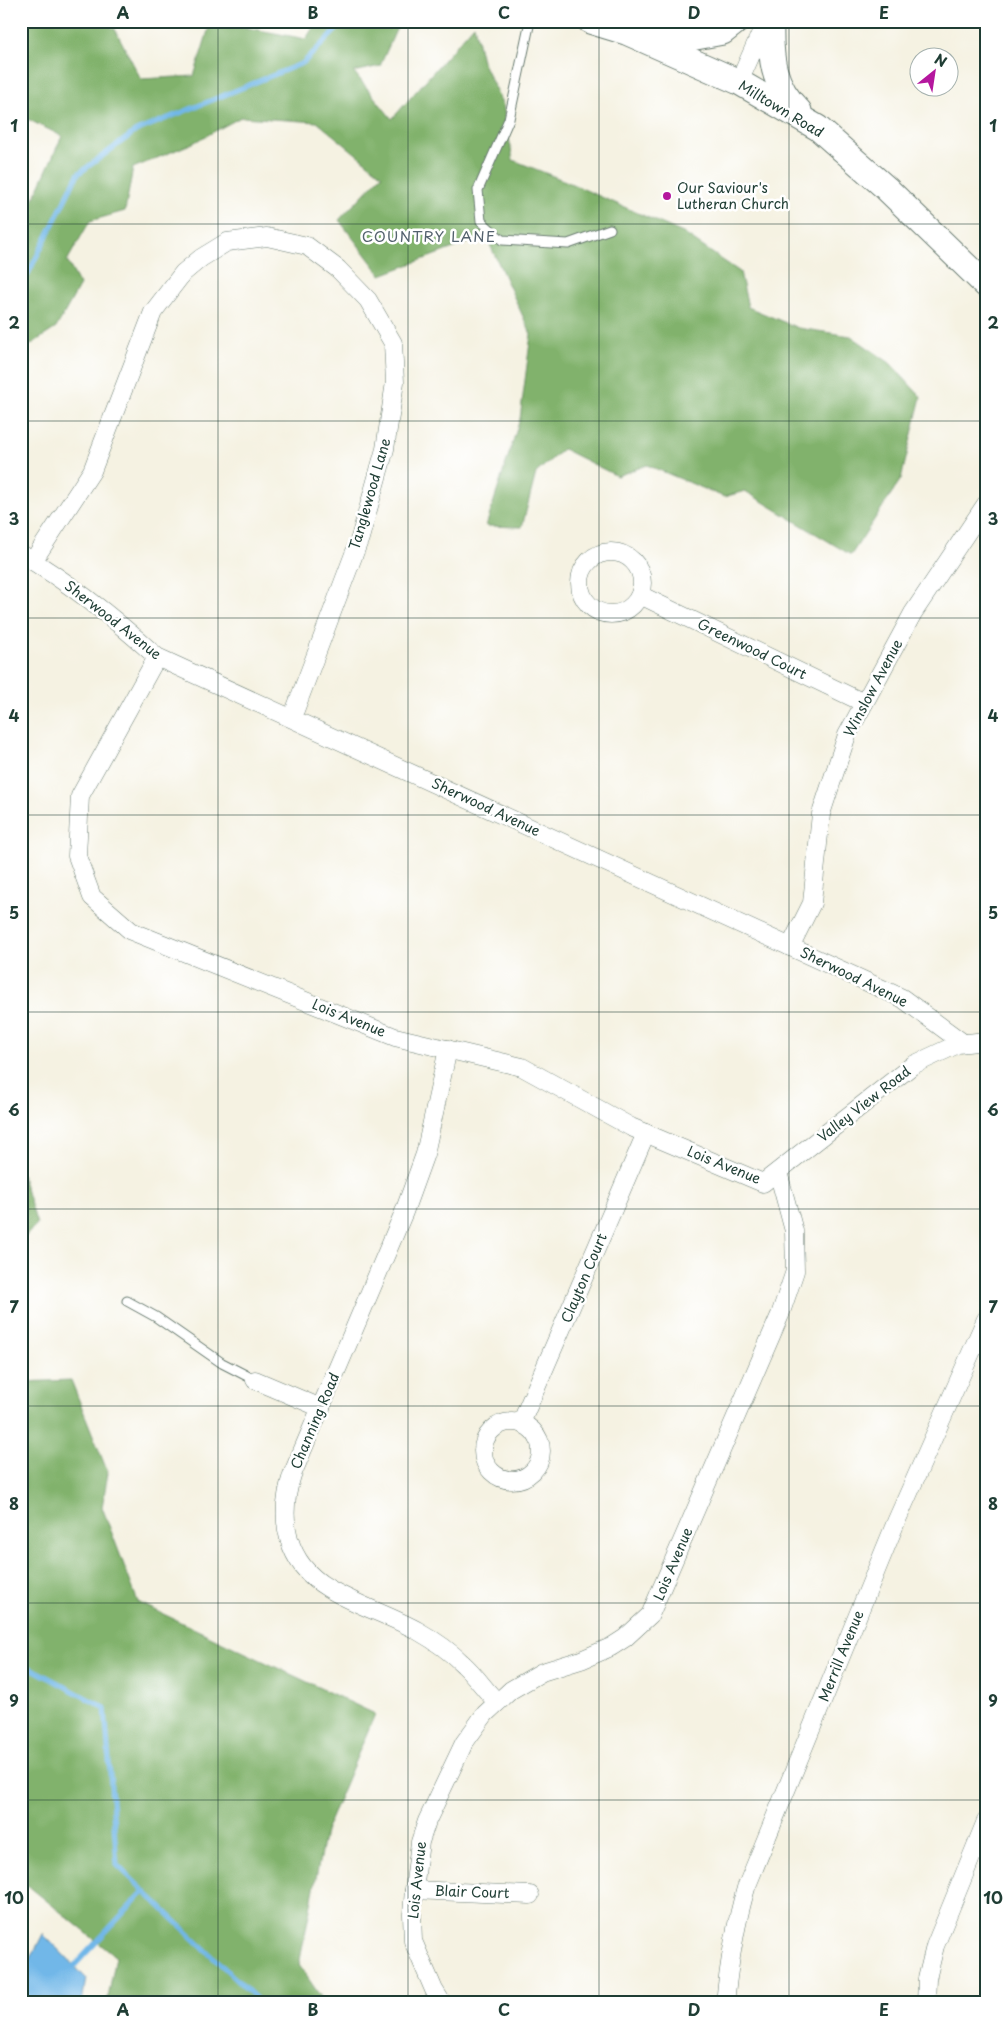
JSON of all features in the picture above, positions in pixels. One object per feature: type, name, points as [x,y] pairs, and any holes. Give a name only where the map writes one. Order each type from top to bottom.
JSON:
[{"type":"street","name":"Milltown Road","points":[[590,21],[626,32],[738,82],[818,128],[886,188],[986,285]]},
{"type":"street","points":[[626,32],[680,40],[723,32],[737,21]]},
{"type":"street","points":[[738,82],[766,21]]},
{"type":"street","points":[[771,21],[771,53],[779,87],[794,106],[818,128]]},
{"type":"street","name":"Tanglewood Lane","points":[[27,558],[92,471],[153,312],[183,273],[201,258],[226,242],[267,237],[307,246],[338,269],[368,300],[393,343],[396,382],[385,449],[360,538],[292,718]]},
{"type":"street","name":"Winslow Avenue","points":[[790,947],[812,903],[821,814],[847,735],[913,613],[986,504]]},
{"type":"street","name":"Sherwood Avenue","points":[[27,558],[50,571],[106,611],[157,657],[902,998],[963,1043]]},
{"type":"street","name":"Greenwood Court","points":[[640,595],[864,703]]},
{"type":"street","name":"Lois Avenue","points":[[157,657],[80,796],[77,856],[92,897],[131,931],[395,1036],[522,1067],[646,1133],[763,1183],[778,1172],[794,1230],[795,1271],[780,1315],[650,1616],[626,1638],[611,1647],[581,1660],[542,1672],[526,1680],[497,1702],[474,1728],[464,1743],[427,1821],[420,1842],[414,1890],[412,1914],[414,1941],[434,1990],[442,2003]]},
{"type":"street","name":"Valley View Road","points":[[778,1172],[913,1064],[963,1043],[986,1041]]},
{"type":"street","name":"Channing Road","points":[[448,1049],[425,1154],[404,1212],[292,1475],[286,1493],[284,1511],[286,1530],[292,1548],[301,1564],[313,1578],[328,1588],[419,1631],[444,1648],[464,1665],[497,1702]]},
{"type":"street","name":"Clayton Court","points":[[521,1423],[646,1133]]},
{"type":"street","name":"Merrill Avenue","points":[[725,2003],[733,1945],[746,1888],[896,1522],[986,1318]]},
{"type":"street","points":[[255,1380],[321,1408]]},
{"type":"street","points":[[926,2003],[927,1979],[935,1946],[986,1821]]},
{"type":"street","name":"Blair Court","points":[[414,1890],[530,1895]]},
{"type":"lane","points":[[530,21],[509,119],[478,190],[481,221],[502,240],[568,244],[610,229]]},
{"type":"lane","points":[[127,1301],[156,1317],[222,1363],[255,1380]]},
{"type":"green space","points":[[21,21],[99,21],[115,29],[141,79],[194,76],[211,21],[306,39],[317,21],[400,21],[380,66],[354,72],[392,119],[474,25],[482,61],[503,105],[513,160],[683,233],[740,272],[748,307],[798,328],[851,336],[890,363],[921,397],[901,479],[851,555],[745,491],[724,497],[647,465],[617,476],[563,449],[536,473],[522,527],[486,526],[520,419],[531,334],[486,236],[381,275],[339,220],[382,175],[317,122],[241,117],[193,143],[133,168],[125,211],[90,221],[67,261],[80,285],[56,328],[21,351],[21,216],[34,198],[62,136],[21,116]]},
{"type":"green space","points":[[590,21],[737,21],[680,40]]},
{"type":"green space","points":[[21,1173],[37,1224],[21,1241]]},
{"type":"green space","points":[[71,1380],[108,1473],[102,1507],[138,1602],[375,1714],[325,1832],[299,1965],[325,2003],[107,2003],[116,1957],[21,1880],[21,1382]]},
{"type":"water","points":[[43,1934],[86,1978],[82,2003],[21,2003],[21,1978]]},
{"type":"waterway","points":[[21,288],[78,174],[136,131],[303,63],[345,21]]},
{"type":"waterway","points":[[21,1656],[23,1664],[105,1708],[117,1865],[261,2003]]},
{"type":"waterway","points":[[74,1966],[144,1891]]},
{"type":"place","name":"Our Saviour's Lutheran Church","points":[[667,196]]},
{"type":"district","name":"COUNTRY LANE","points":[[429,237]]}]
